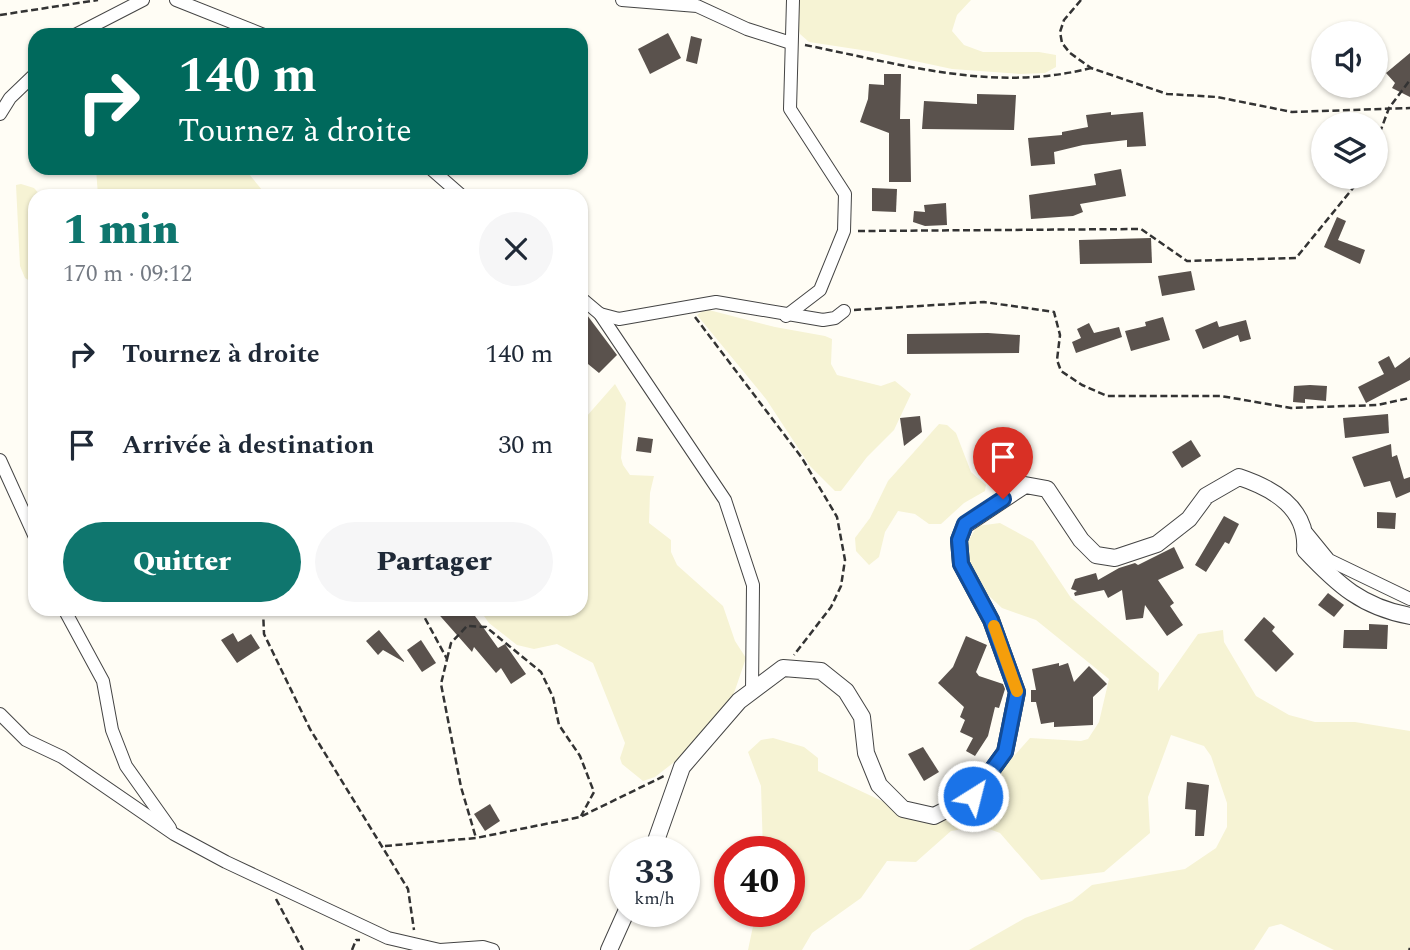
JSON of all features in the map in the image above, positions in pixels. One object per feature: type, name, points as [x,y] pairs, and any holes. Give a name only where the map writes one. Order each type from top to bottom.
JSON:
[{"type":"street","points":[[89,28],[143,0]]},
{"type":"street","points":[[176,0],[246,28]]},
{"type":"street","points":[[622,0],[697,6],[747,29],[791,43]]},
{"type":"street","points":[[786,316],[820,290],[844,231],[845,194],[790,109],[793,0]]},
{"type":"street","points":[[0,114],[10,98],[28,81]]},
{"type":"street","points":[[437,175],[454,189]]},
{"type":"street","points":[[600,314],[619,319],[716,302],[786,316],[823,320],[835,318],[844,311]]},
{"type":"street","points":[[588,304],[600,314],[725,500],[753,585],[752,691]]},
{"type":"street","points":[[0,460],[28,522]]},
{"type":"street","points":[[658,836],[682,767],[739,701],[783,668],[821,671],[846,691],[862,718],[866,753],[878,785],[903,809],[934,816],[973,796],[1005,752],[1017,692],[991,620],[961,564],[959,540],[965,524],[1025,485],[1047,489],[1081,540],[1096,555],[1115,558],[1157,544],[1189,519],[1206,496],[1239,477],[1263,485],[1292,506],[1307,533],[1329,560],[1410,599]]},
{"type":"street","points":[[1307,533],[1305,550],[1338,585],[1382,611],[1410,616]]},
{"type":"street","points":[[68,616],[103,681],[112,730],[126,766],[174,834]]},
{"type":"street","points":[[0,713],[26,740],[62,757],[174,834],[266,881],[387,938],[440,950],[483,947],[494,950]]},
{"type":"street","points":[[608,950],[619,927]]},
{"type":"path","points":[[0,15],[98,0]]},
{"type":"path","points":[[1081,0],[1064,20],[1060,32],[1062,43],[1070,53],[1091,68],[1167,94],[1217,97],[1292,112],[1410,108]]},
{"type":"path","points":[[791,43],[957,75],[1003,80],[1053,78],[1091,68]]},
{"type":"path","points":[[1387,112],[1410,80]]},
{"type":"path","points":[[844,231],[1141,229],[1187,261],[1296,258],[1352,189]]},
{"type":"path","points":[[844,311],[984,302],[1055,312],[1060,335],[1057,360],[1061,371],[1082,386],[1108,396],[1221,396],[1291,408],[1377,405],[1410,398]]},
{"type":"path","points":[[687,306],[802,458],[838,517],[845,560],[841,586],[831,607],[783,668]]},
{"type":"path","points":[[263,616],[264,634],[310,729],[408,888],[410,913],[418,945]]},
{"type":"path","points":[[424,616],[447,659]]},
{"type":"path","points":[[476,838],[461,787],[441,684],[452,643],[467,626],[486,627],[541,672],[553,697],[559,725],[580,756],[594,792],[580,817]]},
{"type":"path","points":[[384,846],[476,838],[580,817],[682,767]]},
{"type":"path","points":[[266,881],[303,950]]},
{"type":"shaded area","points":[[798,0],[971,0],[957,15],[952,31],[964,45],[983,52],[1039,52],[1056,55],[1056,67],[1045,73],[1020,74],[952,69],[868,51],[809,42],[800,34],[795,16]]},
{"type":"shaded area","points":[[96,175],[250,175],[261,189],[98,189]]},
{"type":"shaded area","points":[[16,185],[35,189],[28,189],[28,280],[20,266]]},
{"type":"shaded area","points":[[705,309],[775,327],[825,336],[832,339],[831,364],[837,375],[881,386],[895,381],[911,394],[894,430],[867,457],[841,491],[835,491],[810,466],[766,399],[697,315]]},
{"type":"shaded area","points":[[615,384],[626,403],[621,458],[623,465],[630,475],[654,476],[650,493],[649,523],[671,540],[671,552],[677,565],[723,606],[735,641],[746,658],[733,696],[691,749],[655,777],[643,781],[622,764],[620,758],[625,743],[593,663],[557,644],[534,649],[517,645],[484,616],[588,616],[588,415]]},
{"type":"shaded area","points":[[939,424],[947,425],[956,433],[971,472],[986,485],[985,491],[964,503],[941,524],[929,524],[915,514],[898,511],[885,532],[879,557],[869,565],[856,551],[855,538],[870,518],[888,481]]},
{"type":"shaded area","points":[[1000,523],[1033,541],[1071,598],[1159,673],[1158,691],[1198,634],[1223,630],[1224,642],[1256,696],[1289,715],[1315,722],[1355,722],[1410,731],[1410,950],[1334,950],[1281,924],[1269,927],[1254,950],[969,950],[1025,918],[1072,901],[1092,885],[1185,869],[1216,848],[1227,827],[1227,803],[1211,756],[1204,746],[1171,735],[1148,797],[1150,833],[1104,872],[1041,880],[1000,833],[981,826],[951,831],[916,862],[887,861],[861,898],[812,933],[802,950],[748,950],[753,927],[805,927],[805,836],[763,836],[761,786],[748,752],[761,740],[773,738],[804,747],[818,758],[818,771],[931,824],[979,795],[1030,738],[1081,741],[1088,739],[1099,722],[1109,679],[1036,620],[1002,608],[987,594],[968,562],[965,547],[977,526]]},
{"type":"building","points":[[668,33],[681,58],[650,74],[638,49]]},
{"type":"building","points":[[691,36],[702,39],[697,64],[686,61]]},
{"type":"building","points":[[1410,53],[1410,97],[1392,88],[1395,83],[1388,71]]},
{"type":"building","points":[[884,74],[901,74],[900,119],[910,119],[911,182],[889,182],[889,133],[860,122],[868,99],[869,84],[884,85]]},
{"type":"building","points":[[977,94],[1016,95],[1014,130],[922,129],[924,101],[977,104]]},
{"type":"building","points":[[1111,112],[1111,115],[1143,112],[1146,146],[1127,147],[1127,140],[1083,145],[1054,152],[1055,164],[1031,166],[1028,138],[1062,135],[1062,132],[1088,127],[1086,115]]},
{"type":"building","points":[[1121,169],[1126,196],[1080,204],[1083,212],[1073,216],[1031,219],[1029,195],[1096,185],[1094,174]]},
{"type":"building","points":[[872,188],[897,189],[896,212],[872,211]]},
{"type":"building","points":[[946,203],[947,225],[925,226],[913,222],[914,211],[925,212],[924,205]]},
{"type":"building","points":[[1337,217],[1346,221],[1338,240],[1365,250],[1360,264],[1324,247]]},
{"type":"building","points":[[1151,238],[1152,263],[1080,264],[1079,240]]},
{"type":"building","points":[[1191,271],[1195,290],[1162,296],[1158,276]]},
{"type":"building","points":[[588,316],[617,355],[599,373],[588,364]]},
{"type":"building","points":[[1163,317],[1170,340],[1131,351],[1125,331],[1146,326],[1145,322]]},
{"type":"building","points":[[1246,320],[1251,339],[1240,342],[1238,335],[1203,349],[1195,330],[1217,321],[1219,327]]},
{"type":"building","points":[[1089,323],[1094,333],[1119,327],[1122,337],[1076,353],[1072,342],[1081,338],[1077,329]]},
{"type":"building","points":[[907,334],[1020,335],[1019,353],[907,354]]},
{"type":"building","points":[[1389,356],[1395,368],[1410,357],[1410,380],[1366,403],[1358,387],[1384,374],[1378,362]]},
{"type":"building","points":[[1294,386],[1327,386],[1326,401],[1305,399],[1305,403],[1293,402]]},
{"type":"building","points":[[1388,414],[1389,433],[1345,438],[1343,418]]},
{"type":"building","points":[[920,416],[922,432],[904,446],[900,418]]},
{"type":"building","points":[[638,437],[653,439],[651,453],[636,451]]},
{"type":"building","points":[[1191,440],[1201,456],[1182,468],[1172,452]]},
{"type":"building","points":[[1391,444],[1392,457],[1397,455],[1404,479],[1410,477],[1410,492],[1396,498],[1390,481],[1364,487],[1352,457]]},
{"type":"building","points":[[1377,512],[1396,513],[1395,529],[1377,528]]},
{"type":"building","points":[[1224,516],[1239,524],[1229,544],[1225,542],[1206,572],[1195,565]]},
{"type":"building","points":[[1174,547],[1184,568],[1158,580],[1174,603],[1170,606],[1183,625],[1167,636],[1145,605],[1143,618],[1126,620],[1122,590],[1108,598],[1104,590],[1075,596],[1077,591],[1071,589],[1075,579],[1096,573],[1098,580],[1119,568],[1135,563],[1138,565]]},
{"type":"building","points":[[1328,593],[1344,605],[1334,617],[1318,605]]},
{"type":"building","points":[[440,616],[475,616],[498,648],[505,644],[526,674],[511,684],[501,668],[496,673],[474,647],[472,652]]},
{"type":"building","points":[[1264,617],[1275,627],[1272,631],[1294,654],[1276,672],[1244,640]]},
{"type":"building","points":[[1369,624],[1388,625],[1387,649],[1343,648],[1344,630],[1369,630]]},
{"type":"building","points":[[379,630],[404,662],[383,650],[378,655],[366,641]]},
{"type":"building","points":[[233,633],[238,642],[251,634],[260,648],[237,663],[221,640]]},
{"type":"building","points":[[966,636],[987,645],[976,672],[979,676],[1003,684],[1005,689],[999,708],[995,707],[988,736],[975,756],[966,751],[973,738],[960,732],[965,720],[960,717],[964,707],[938,683],[953,667]]},
{"type":"building","points":[[421,640],[436,663],[422,672],[407,650]]},
{"type":"building","points":[[1059,663],[1059,666],[1068,663],[1074,682],[1089,666],[1107,684],[1093,697],[1093,725],[1054,727],[1054,722],[1041,724],[1036,702],[1031,702],[1031,690],[1036,690],[1032,669]]},
{"type":"building","points":[[923,747],[939,772],[924,781],[908,754]]},
{"type":"building","points":[[1187,782],[1209,785],[1204,836],[1195,836],[1196,810],[1185,809]]},
{"type":"building","points":[[490,804],[500,821],[485,831],[474,814]]},
{"type":"slow traffic","points":[[994,626],[1017,691]]},
{"type":"route","points":[[973,796],[1005,752],[1017,692],[991,620],[961,564],[959,540],[965,524],[1003,499]]}]
